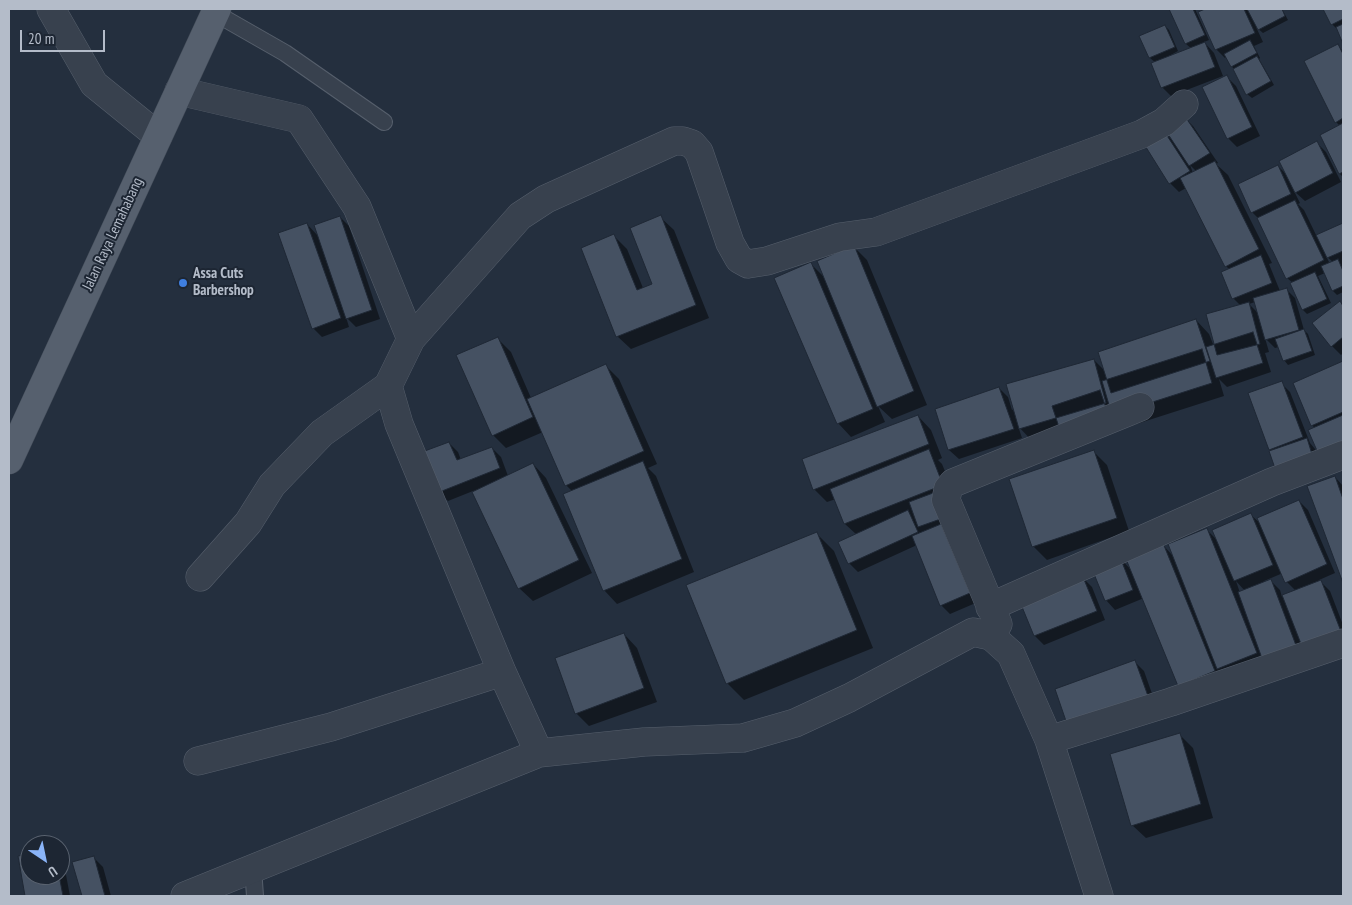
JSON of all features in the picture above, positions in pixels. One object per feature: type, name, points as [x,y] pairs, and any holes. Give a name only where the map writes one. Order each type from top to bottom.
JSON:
[{"type":"main road","name":"Jalan Raya Lemahabang","points":[[9,460],[216,11]]},
{"type":"street","points":[[51,9],[94,84],[158,136]]},
{"type":"street","points":[[179,91],[299,119],[357,207],[411,339]]},
{"type":"street","points":[[200,577],[248,523],[272,485],[322,433],[388,386],[411,339],[520,216],[546,198],[674,142],[683,141],[692,144],[698,152],[730,243],[739,259],[748,264],[767,261],[840,237],[876,232],[1106,148],[1142,134],[1164,122],[1184,104]]},
{"type":"street","points":[[388,386],[399,424],[502,672],[539,753]]},
{"type":"street","points":[[991,636],[998,624],[946,500],[948,489],[953,483],[1140,408]]},
{"type":"street","points":[[990,607],[1272,482],[1343,455]]},
{"type":"street","points":[[185,896],[539,753],[644,742],[743,738],[795,723],[849,698],[973,632],[991,636],[1011,654],[1049,740],[1099,896]]},
{"type":"street","points":[[1049,740],[1171,702],[1343,643]]},
{"type":"street","points":[[198,761],[332,727],[502,672]]},
{"type":"lane","points":[[216,11],[285,53],[384,122]]},
{"type":"lane","points":[[253,868],[255,896]]},
{"type":"building","points":[[1169,9],[1193,9],[1205,35],[1185,44]]},
{"type":"building","points":[[1205,9],[1244,9],[1255,33],[1215,50],[1198,12]]},
{"type":"building","points":[[1247,9],[1282,9],[1285,16],[1258,30]]},
{"type":"building","points":[[1323,9],[1343,9],[1343,19],[1331,25]]},
{"type":"building","points":[[1343,24],[1343,44],[1336,27]]},
{"type":"building","points":[[1165,25],[1175,47],[1149,58],[1139,36]]},
{"type":"building","points":[[1250,40],[1257,53],[1231,67],[1224,54]]},
{"type":"building","points":[[1205,42],[1215,67],[1161,88],[1151,63]]},
{"type":"building","points":[[1338,44],[1343,54],[1343,118],[1335,123],[1304,61]]},
{"type":"building","points":[[1257,56],[1271,81],[1246,95],[1233,69]]},
{"type":"building","points":[[1227,75],[1252,127],[1227,139],[1202,87]]},
{"type":"building","points":[[1184,115],[1210,153],[1189,166],[1164,128]]},
{"type":"building","points":[[1343,123],[1343,172],[1339,174],[1320,135]]},
{"type":"building","points":[[1164,131],[1190,171],[1169,184],[1144,144]]},
{"type":"building","points":[[1317,141],[1333,173],[1295,193],[1279,161]]},
{"type":"building","points":[[1215,161],[1259,249],[1225,267],[1180,178]]},
{"type":"building","points":[[1278,165],[1291,194],[1251,213],[1238,184]]},
{"type":"building","points":[[1295,200],[1324,260],[1286,279],[1257,218]]},
{"type":"building","points":[[661,215],[696,305],[616,337],[581,248],[614,234],[637,290],[652,284],[630,228]]},
{"type":"building","points":[[340,216],[372,310],[346,319],[314,225]]},
{"type":"building","points":[[307,223],[341,318],[312,329],[278,233]]},
{"type":"building","points":[[1343,223],[1343,251],[1327,258],[1316,235]]},
{"type":"building","points":[[854,245],[914,391],[877,407],[817,261]]},
{"type":"building","points":[[1261,255],[1272,283],[1232,299],[1221,272]]},
{"type":"building","points":[[1338,259],[1343,271],[1343,286],[1332,291],[1321,266]]},
{"type":"building","points":[[811,262],[873,409],[837,424],[774,278]]},
{"type":"building","points":[[1315,272],[1327,299],[1302,310],[1290,283]]},
{"type":"building","points":[[1287,288],[1299,330],[1265,340],[1253,298]]},
{"type":"building","points":[[1340,301],[1343,306],[1343,337],[1331,347],[1312,323]]},
{"type":"building","points":[[1249,302],[1260,344],[1217,355],[1206,314]]},
{"type":"building","points":[[1196,319],[1210,361],[1111,393],[1098,352]]},
{"type":"building","points":[[1304,329],[1312,351],[1283,361],[1275,339]]},
{"type":"building","points":[[1253,332],[1263,363],[1216,378],[1206,347]]},
{"type":"building","points":[[498,337],[533,417],[492,436],[456,355]]},
{"type":"building","points":[[1202,349],[1212,383],[1112,415],[1102,381]]},
{"type":"building","points":[[1094,359],[1106,403],[1019,429],[1006,384]]},
{"type":"building","points":[[1343,361],[1343,412],[1311,426],[1293,383]]},
{"type":"building","points":[[606,364],[644,451],[565,486],[527,399]]},
{"type":"building","points":[[1282,381],[1303,437],[1269,450],[1248,393]]},
{"type":"building","points":[[999,387],[1014,429],[948,450],[935,409]]},
{"type":"building","points":[[1100,390],[1109,417],[1061,433],[1052,406]]},
{"type":"building","points":[[918,415],[929,444],[813,490],[802,459]]},
{"type":"building","points":[[1343,415],[1343,442],[1318,453],[1308,430]]},
{"type":"building","points":[[1307,438],[1315,464],[1278,477],[1269,451]]},
{"type":"building","points":[[449,442],[457,460],[492,447],[500,468],[437,493],[422,452]]},
{"type":"building","points":[[929,449],[943,485],[844,524],[830,489]]},
{"type":"building","points":[[1094,450],[1117,518],[1032,547],[1009,479]]},
{"type":"building","points":[[643,461],[682,559],[603,591],[563,494]]},
{"type":"building","points":[[533,463],[579,560],[518,589],[472,492]]},
{"type":"building","points":[[1335,476],[1343,499],[1343,583],[1307,486]]},
{"type":"building","points":[[941,490],[949,516],[918,527],[909,502]]},
{"type":"building","points":[[1299,500],[1327,564],[1285,583],[1257,518]]},
{"type":"building","points":[[908,510],[918,532],[848,564],[838,542]]},
{"type":"building","points":[[1251,513],[1273,565],[1234,581],[1212,530]]},
{"type":"building","points":[[941,524],[970,593],[940,606],[912,536]]},
{"type":"building","points":[[1207,528],[1257,653],[1217,669],[1168,544]]},
{"type":"building","points":[[817,532],[857,630],[726,684],[686,585]]},
{"type":"building","points":[[1163,543],[1215,671],[1178,686],[1126,559]]},
{"type":"building","points":[[1120,557],[1133,590],[1105,601],[1092,569]]},
{"type":"building","points":[[1083,577],[1097,611],[1034,636],[1020,602]]},
{"type":"building","points":[[1271,579],[1297,648],[1263,661],[1238,592]]},
{"type":"building","points":[[1321,580],[1342,634],[1303,649],[1282,595]]},
{"type":"building","points":[[624,633],[644,688],[575,714],[555,658]]},
{"type":"building","points":[[1135,660],[1148,696],[1067,724],[1055,689]]},
{"type":"building","points":[[1180,733],[1201,804],[1131,826],[1110,754]]},
{"type":"building","points":[[94,856],[105,896],[82,896],[72,862]]},
{"type":"building","points":[[23,885],[61,885],[63,896],[25,896]]},
{"type":"place","name":"Assa Cuts Barbershop","points":[[183,283]]}]
